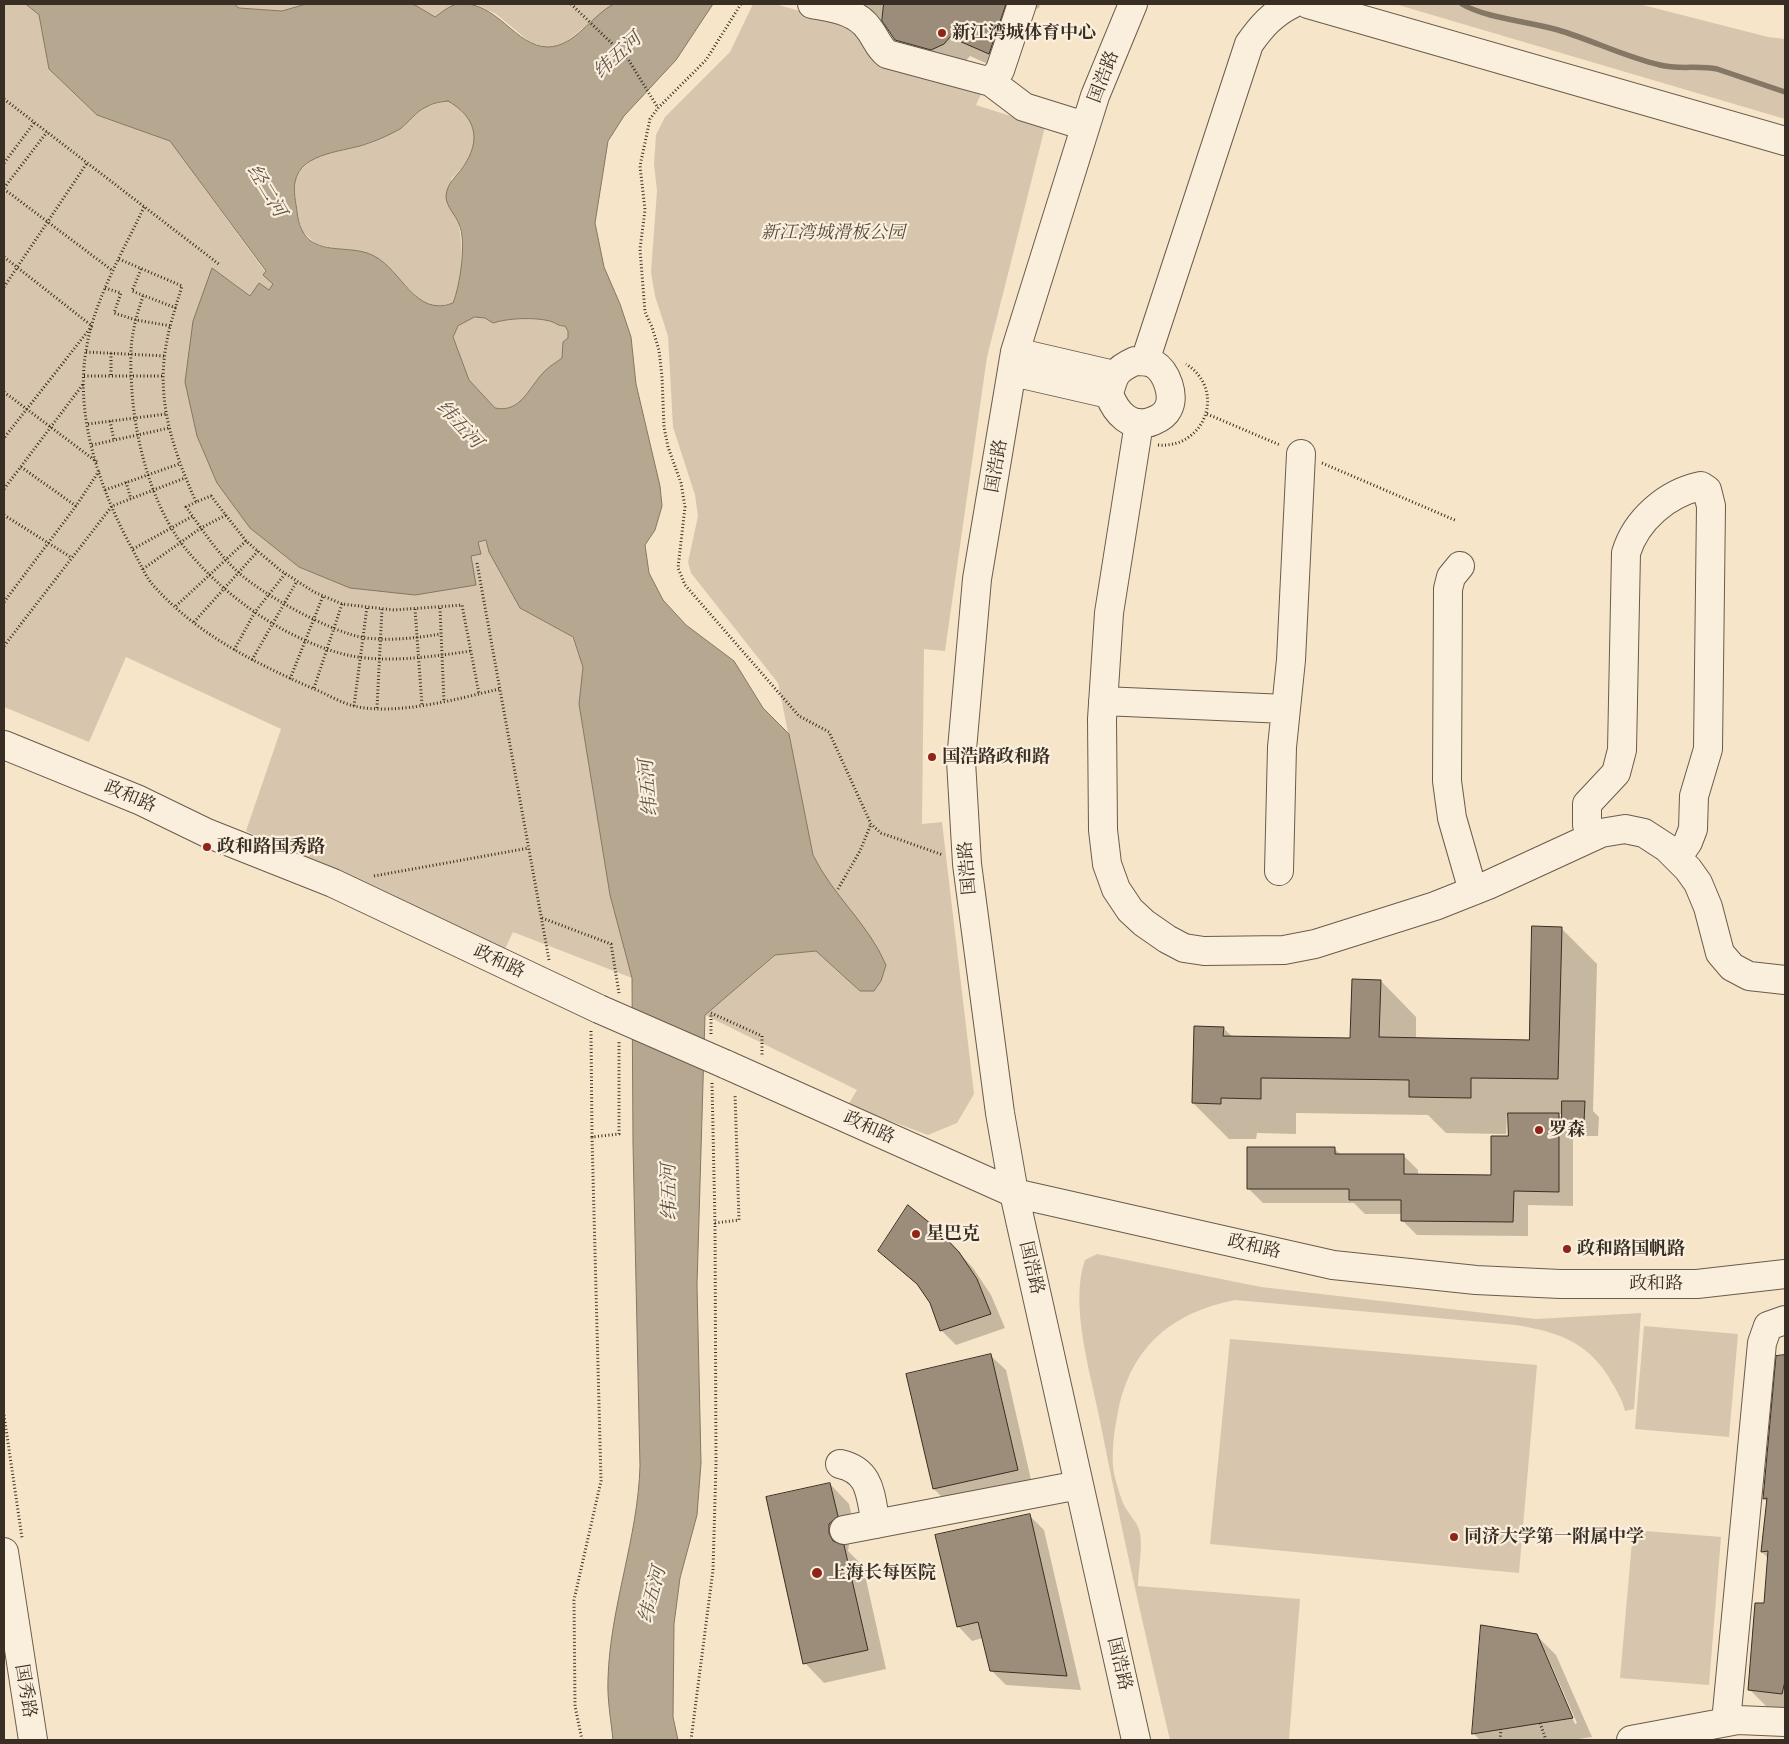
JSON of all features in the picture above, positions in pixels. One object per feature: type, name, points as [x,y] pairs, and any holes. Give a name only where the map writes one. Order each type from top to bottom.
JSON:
[{"type":"street","points":[[812,4],[850,13],[868,27],[879,47],[887,54],[991,82],[1024,107],[1085,126]]},
{"type":"street","points":[[991,82],[1000,70],[1022,4]]},
{"type":"street","name":"国浩路","points":[[1133,4],[1095,96],[1085,126],[1014,362],[977,579],[961,761],[967,864],[1000,1113],[1014,1192],[1136,1740]]},
{"type":"street","points":[[1144,361],[1249,44],[1263,25],[1277,11],[1292,4]]},
{"type":"street","points":[[1308,4],[1785,141]]},
{"type":"street","points":[[1135,361],[1154,364],[1164,375],[1170,389],[1170,402],[1167,411],[1157,420],[1145,424],[1132,422],[1121,415],[1111,385],[1123,367],[1135,361]]},
{"type":"street","points":[[1014,362],[1111,385]]},
{"type":"street","points":[[1139,423],[1112,584],[1103,701],[1103,830],[1107,864],[1116,888],[1130,910],[1167,939],[1184,948],[1204,951],[1284,950],[1315,944],[1435,906],[1591,837],[1601,833],[1625,830],[1644,833],[1667,848],[1698,883],[1708,907],[1720,953],[1732,967],[1750,976],[1785,980]]},
{"type":"street","points":[[1279,871],[1282,747],[1291,660],[1301,454]]},
{"type":"street","points":[[1591,837],[1587,826],[1587,804],[1616,773],[1622,750],[1625,565],[1628,548],[1635,530],[1652,511],[1693,488],[1701,486],[1707,490],[1712,506],[1708,749],[1707,760],[1694,796],[1693,829],[1688,842],[1677,858]]},
{"type":"street","points":[[1460,566],[1452,577],[1448,588],[1447,781],[1452,818],[1472,891]]},
{"type":"street","points":[[1103,701],[1286,709]]},
{"type":"street","name":"政和路","points":[[6,746],[139,800],[207,833],[333,883],[599,1009],[1014,1192],[1333,1265],[1476,1280],[1560,1284],[1697,1284],[1785,1274]]},
{"type":"street","points":[[1726,1722],[1762,1343],[1768,1326],[1785,1320]]},
{"type":"street","points":[[840,1464],[861,1472],[868,1483],[876,1524]]},
{"type":"street","points":[[844,1530],[1079,1485]]},
{"type":"street","name":"国秀路","points":[[4,1552],[33,1740]]},
{"type":"street","points":[[20,1740],[26,1696]]},
{"type":"street","points":[[1631,1740],[1738,1720],[1785,1722]]},
{"type":"path","points":[[571,4],[628,59],[658,108]]},
{"type":"path","points":[[741,4],[706,60],[658,108],[650,119],[640,166],[645,210],[640,249],[645,312],[656,342],[662,377],[664,427],[668,447],[681,483],[685,507],[678,568],[685,585],[799,716],[830,732],[871,824],[881,833],[967,864]]},
{"type":"path","points":[[4,99],[220,265]]},
{"type":"path","points":[[4,163],[34,123]]},
{"type":"path","points":[[46,132],[4,189],[113,271]]},
{"type":"path","points":[[4,286],[87,163]]},
{"type":"path","points":[[144,207],[105,288],[92,326],[86,352],[83,393],[92,445],[105,490],[152,584],[220,643],[290,679],[354,706],[377,708],[422,705],[499,690]]},
{"type":"path","points":[[4,257],[92,326]]},
{"type":"path","points":[[119,259],[182,286],[171,326],[163,376],[169,428],[179,464],[196,502]]},
{"type":"path","points":[[141,269],[132,291],[176,308]]},
{"type":"path","points":[[105,288],[121,293],[114,313],[136,320],[171,326]]},
{"type":"path","points":[[143,296],[136,320],[131,354],[135,417],[138,434],[154,491],[172,527],[189,553],[255,612],[272,623],[337,653],[381,658],[442,656],[471,651]]},
{"type":"path","points":[[4,438],[92,326]]},
{"type":"path","points":[[86,352],[165,356]]},
{"type":"path","points":[[111,353],[111,376]]},
{"type":"path","points":[[84,376],[163,376]]},
{"type":"path","points":[[4,489],[84,382]]},
{"type":"path","points":[[4,392],[97,462]]},
{"type":"path","points":[[88,424],[166,414]]},
{"type":"path","points":[[1207,414],[1457,521]]},
{"type":"path","points":[[110,421],[114,440]]},
{"type":"path","points":[[92,445],[169,428]]},
{"type":"path","points":[[105,490],[179,464]]},
{"type":"path","points":[[20,467],[76,506]]},
{"type":"path","points":[[4,602],[76,506],[99,470]]},
{"type":"path","points":[[4,646],[112,506],[185,478]]},
{"type":"path","points":[[126,482],[132,499]]},
{"type":"path","points":[[441,634],[418,638],[364,638],[314,619],[283,603],[238,573],[186,506],[211,496],[246,541],[285,574],[323,596],[342,604],[382,609],[440,608],[462,605],[479,694]]},
{"type":"path","points":[[4,515],[72,558]]},
{"type":"path","points":[[143,569],[202,528],[226,515]]},
{"type":"path","points":[[133,549],[193,516]]},
{"type":"path","points":[[176,606],[246,541]]},
{"type":"path","points":[[194,622],[224,586],[258,551]]},
{"type":"path","points":[[477,563],[549,957],[549,969],[542,983]]},
{"type":"path","points":[[234,650],[255,612],[285,574]]},
{"type":"path","points":[[252,660],[297,581]]},
{"type":"path","points":[[4,592],[8,596]]},
{"type":"path","points":[[290,679],[323,596]]},
{"type":"path","points":[[314,688],[342,604]]},
{"type":"path","points":[[354,706],[367,607]]},
{"type":"path","points":[[440,608],[444,702]]},
{"type":"path","points":[[377,708],[382,639],[382,609]]},
{"type":"path","points":[[416,609],[422,705]]},
{"type":"path","points":[[838,889],[860,851],[871,824]]},
{"type":"path","points":[[372,876],[529,848]]},
{"type":"path","points":[[715,1223],[739,1220],[721,1063],[711,1012],[762,1036],[762,1081]]},
{"type":"path","points":[[691,1740],[713,1570],[716,1464],[715,1223],[721,1063]]},
{"type":"path","points":[[582,1740],[575,1706],[574,1600],[601,1481],[592,1137]]},
{"type":"path","points":[[1540,1724],[1546,1740]]},
{"type":"path","points":[[1500,1740],[1501,1730]]},
{"type":"green space","points":[[4,4],[26,4],[39,15],[49,69],[97,115],[170,141],[274,284],[269,290],[250,296],[212,268],[197,436],[217,483],[250,528],[299,567],[350,588],[471,556],[478,542],[486,540],[489,552],[520,608],[572,637],[583,667],[579,704],[610,895],[632,978],[513,932],[504,951],[246,831],[281,729],[126,657],[89,742],[4,707]]},
{"type":"green space","points":[[234,4],[306,4],[282,11],[239,8]]},
{"type":"green space","points":[[409,4],[456,4],[435,17],[415,5]]},
{"type":"green space","points":[[475,4],[614,4],[560,46],[546,47],[531,43],[496,14]]},
{"type":"green space","name":"新江湾城滑板公园","points":[[753,4],[775,4],[853,26],[984,88],[976,105],[1045,127],[987,357],[945,651],[924,649],[922,824],[942,822],[974,1094],[957,1123],[928,1135],[848,1105],[857,1090],[705,1015],[775,955],[816,951],[860,991],[822,873],[813,855],[778,683],[691,573],[688,562],[698,516],[695,495],[673,427],[668,336],[655,296],[651,272],[657,191],[654,164],[656,135],[665,117],[730,52]]},
{"type":"green space","points":[[1395,4],[1639,4],[1768,37],[1785,39],[1785,119]]},
{"type":"green space","points":[[448,101],[460,109],[468,118],[473,128],[474,138],[473,148],[468,158],[451,179],[461,241],[461,273],[458,288],[453,303],[434,307],[422,302],[381,260],[316,244],[303,232],[298,218],[295,180],[301,170],[312,160],[329,152],[368,144],[398,130],[427,106]]},
{"type":"green space","points":[[475,317],[485,318],[493,323],[521,319],[543,320],[565,326],[568,331],[568,338],[563,343],[562,358],[546,370],[525,396],[512,407],[504,409],[495,408],[469,380],[453,337],[458,326]]},
{"type":"green space","points":[[1097,1254],[1261,1287],[1536,1319],[1641,1313],[1634,1409],[1625,1411],[1620,1397],[1608,1376],[1590,1354],[1579,1346],[1557,1335],[1516,1325],[1235,1300],[1190,1314],[1172,1325],[1155,1338],[1131,1372],[1123,1393],[1114,1435],[1113,1460],[1116,1480],[1123,1503],[1140,1533],[1138,1586],[1300,1599],[1289,1740],[1170,1740],[1142,1621],[1083,1340],[1079,1298],[1081,1278],[1085,1260]]},
{"type":"green space","points":[[1644,1326],[1738,1334],[1729,1437],[1635,1429]]},
{"type":"green space","points":[[1230,1339],[1537,1365],[1519,1573],[1210,1544]]},
{"type":"green space","points":[[1633,1530],[1721,1537],[1709,1685],[1620,1678]]},
{"type":"water","points":[[26,4],[234,4],[239,8],[282,11],[306,4],[409,4],[415,5],[435,17],[449,7],[458,4],[472,5],[484,9],[526,40],[536,45],[548,47],[566,42],[614,4],[713,4],[676,60],[624,116],[608,141],[595,223],[604,267],[620,304],[631,337],[636,384],[660,486],[662,506],[655,530],[645,545],[649,573],[663,600],[686,625],[734,661],[763,708],[789,734],[813,855],[830,884],[870,936],[886,965],[881,981],[874,991],[860,991],[816,951],[775,955],[705,1015],[697,1285],[701,1463],[697,1515],[680,1578],[674,1624],[673,1717],[678,1740],[613,1740],[609,1702],[610,1652],[618,1599],[630,1546],[640,1466],[633,1144],[632,978],[610,895],[579,704],[583,667],[573,637],[520,608],[489,552],[486,540],[478,542],[481,554],[471,556],[476,585],[415,595],[350,588],[299,567],[250,528],[217,483],[197,436],[185,382],[193,321],[212,268],[250,296],[259,283],[269,290],[273,284],[263,275],[266,271],[170,141],[97,115],[49,69],[39,15]],"holes":[[[448,101],[465,114],[470,122],[474,138],[473,148],[469,157],[447,191],[446,200],[458,221],[461,232],[462,252],[460,275],[453,303],[440,306],[429,304],[419,298],[393,271],[374,256],[363,252],[328,248],[308,238],[301,228],[294,185],[299,172],[315,158],[380,139],[400,129],[428,106]],[[475,317],[485,318],[493,323],[521,319],[550,321],[565,326],[568,331],[568,338],[563,342],[562,358],[546,370],[525,396],[512,407],[504,409],[495,408],[469,380],[453,337],[458,326]]]},
{"type":"building","name":"新江湾城体育中心","points":[[884,4],[1006,4],[989,54],[950,37],[944,44],[931,50],[895,40],[882,21]]},
{"type":"building","points":[[1532,926],[1562,927],[1558,1079],[1471,1078],[1471,1098],[1409,1097],[1409,1080],[1261,1078],[1261,1099],[1221,1098],[1221,1104],[1192,1103],[1194,1026],[1224,1027],[1223,1036],[1350,1038],[1352,979],[1381,980],[1379,1037],[1529,1040]]},
{"type":"building","points":[[1562,1101],[1585,1101],[1584,1122],[1562,1122]]},
{"type":"building","points":[[1508,1113],[1559,1113],[1559,1192],[1514,1191],[1513,1222],[1401,1221],[1401,1200],[1349,1200],[1349,1189],[1247,1189],[1247,1147],[1335,1147],[1335,1154],[1404,1154],[1404,1174],[1491,1175],[1491,1136],[1508,1136]]},
{"type":"building","points":[[908,1205],[937,1229],[959,1252],[977,1279],[991,1314],[940,1331],[930,1303],[917,1284],[878,1251]]},
{"type":"building","points":[[991,1354],[1018,1470],[933,1489],[906,1374]]},
{"type":"building","points":[[1785,1355],[1785,1681],[1782,1694],[1748,1690],[1755,1603],[1764,1603],[1768,1551],[1761,1552],[1767,1498],[1763,1499],[1776,1356]]},
{"type":"building","name":"上海长每医院","points":[[830,1483],[838,1516],[829,1524],[829,1533],[833,1541],[844,1545],[868,1650],[803,1664],[766,1497]]},
{"type":"building","points":[[1030,1514],[1067,1676],[990,1671],[978,1622],[957,1627],[935,1535]]},
{"type":"building","points":[[1481,1625],[1537,1634],[1573,1718],[1472,1734]]},
{"type":"waterway","points":[[1462,4],[1483,13],[1558,30],[1647,62],[1667,66],[1717,69],[1785,92]]},
{"type":"place","name":"新江湾城体育中心","points":[[942,33]]},
{"type":"place","name":"国浩路政和路","points":[[932,757]]},
{"type":"place","name":"政和路国秀路","points":[[207,847]]},
{"type":"place","name":"罗森","points":[[1539,1130]]},
{"type":"place","name":"星巴克","points":[[916,1234]]},
{"type":"place","name":"政和路国帆路","points":[[1567,1249]]},
{"type":"place","name":"同济大学第一附属中学","points":[[1454,1537]]},
{"type":"place","name":"上海长每医院","points":[[817,1573]]},
{"type":"water label","name":"纬五河","points":[[618,56]]},
{"type":"water label","name":"经二河","points":[[266,191]]},
{"type":"water label","name":"纬五河","points":[[459,425]]},
{"type":"water label","name":"纬五河","points":[[649,788]]},
{"type":"water label","name":"纬五河","points":[[670,1192]]},
{"type":"water label","name":"纬五河","points":[[653,1595]]}]
